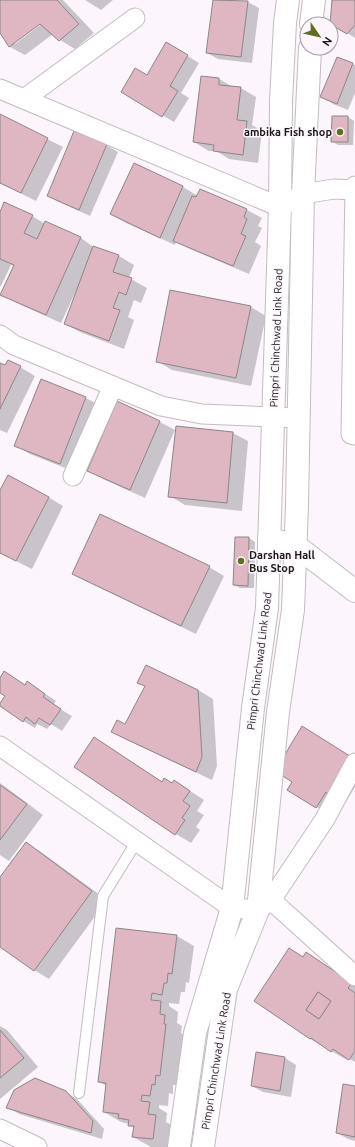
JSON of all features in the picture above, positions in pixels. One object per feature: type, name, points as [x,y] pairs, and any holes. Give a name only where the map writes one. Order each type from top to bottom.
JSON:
[{"type":"main road","name":"Pimpri Chinchwad Link Road","points":[[179,1147],[195,1033],[232,908],[253,708],[268,608],[280,207],[281,101],[285,23],[288,0]]},
{"type":"main road","points":[[312,16],[314,0]]},
{"type":"main road","name":"Pimpri Chinchwad Link Road","points":[[203,1147],[226,989],[264,905],[278,712],[293,610],[299,418],[303,194],[310,56]]},
{"type":"main road","points":[[269,539],[295,545],[355,591]]},
{"type":"street","points":[[24,99],[135,18]]},
{"type":"street","points":[[0,89],[280,207],[303,194],[355,188],[351,434],[355,435]]},
{"type":"street","points":[[0,335],[14,344],[161,406],[195,413],[299,418]]},
{"type":"street","points":[[73,476],[113,386]]},
{"type":"street","points":[[0,746],[232,908],[264,905],[355,976]]},
{"type":"street","points":[[264,905],[325,819],[355,763]]},
{"type":"street","points":[[0,1129],[37,1147]]},
{"type":"lane","points":[[79,1094],[103,896],[137,841]]},
{"type":"building","points":[[0,0],[57,0],[79,24],[59,41],[40,24],[9,47],[0,33]]},
{"type":"building","points":[[213,0],[248,1],[241,57],[206,53]]},
{"type":"building","points":[[332,0],[355,0],[355,25],[347,34],[339,29],[339,16],[331,16]]},
{"type":"building","points":[[166,42],[188,55],[170,86],[178,91],[162,117],[121,92],[135,68],[147,75]]},
{"type":"building","points":[[337,57],[353,63],[337,104],[320,97]]},
{"type":"building","points":[[201,76],[219,78],[219,85],[241,87],[237,120],[247,121],[243,155],[213,151],[214,145],[193,142]]},
{"type":"building","points":[[0,114],[48,138],[21,193],[0,183]]},
{"type":"building","points":[[332,116],[348,116],[348,142],[331,142]]},
{"type":"building","points":[[74,131],[107,144],[79,210],[47,196]]},
{"type":"building","points":[[134,163],[183,186],[160,238],[110,214]]},
{"type":"building","points":[[200,189],[247,209],[244,217],[247,219],[241,234],[246,236],[233,266],[173,241],[192,196],[196,197]]},
{"type":"building","points":[[4,202],[33,215],[24,233],[37,239],[45,221],[81,237],[46,315],[0,295],[14,265],[0,259],[0,212]]},
{"type":"building","points":[[93,246],[119,255],[113,272],[132,278],[126,295],[119,292],[113,308],[120,310],[109,341],[64,324]]},
{"type":"building","points":[[170,290],[251,306],[236,378],[156,362]]},
{"type":"building","points":[[8,360],[21,366],[0,409],[0,363],[5,365]]},
{"type":"building","points":[[41,379],[86,397],[60,464],[14,446]]},
{"type":"building","points":[[117,401],[160,421],[130,490],[87,471]]},
{"type":"building","points":[[176,426],[233,432],[227,503],[168,497]]},
{"type":"building","points":[[8,475],[49,497],[16,561],[0,553],[0,490]]},
{"type":"building","points":[[100,514],[210,566],[181,626],[72,574]]},
{"type":"building","name":"Darshan Hall Bus Stop","points":[[235,537],[249,537],[248,586],[233,585]]},
{"type":"building","points":[[146,665],[198,690],[202,757],[196,772],[111,732],[117,720],[125,724],[145,686],[137,683]]},
{"type":"building","points":[[4,671],[25,685],[27,681],[45,694],[43,697],[61,709],[50,725],[39,718],[35,724],[26,717],[23,722],[0,706],[0,703],[5,696],[0,693],[0,678]]},
{"type":"building","points":[[302,726],[353,758],[330,795],[326,792],[316,808],[287,790],[292,782],[275,771]]},
{"type":"building","points":[[94,737],[162,782],[164,778],[172,783],[174,780],[190,791],[183,801],[190,806],[182,818],[185,820],[175,835],[74,767]]},
{"type":"building","points":[[0,785],[27,804],[0,840]]},
{"type":"building","points":[[26,842],[92,891],[34,971],[0,947],[0,877]]},
{"type":"building","points":[[116,928],[177,935],[172,974],[168,973],[167,983],[164,983],[162,995],[152,993],[151,1000],[161,1001],[160,1014],[165,1015],[164,1024],[166,1024],[160,1076],[156,1075],[155,1085],[152,1084],[150,1096],[142,1095],[141,1101],[150,1102],[148,1114],[156,1115],[153,1139],[132,1137],[134,1126],[128,1126],[129,1120],[118,1118],[119,1114],[103,1112],[106,1083],[98,1082]]},
{"type":"building","points":[[289,948],[303,957],[306,952],[352,983],[348,988],[355,993],[355,1051],[349,1060],[333,1049],[331,1052],[254,1001]],"holes":[[[318,992],[331,1001],[319,1019],[306,1010]]]},
{"type":"building","points":[[318,992],[331,1001],[319,1019],[306,1010]]},
{"type":"building","points":[[0,1030],[24,1058],[0,1078]]},
{"type":"building","points":[[256,1052],[285,1057],[280,1091],[251,1086]]},
{"type":"building","points":[[35,1078],[66,1091],[93,1121],[91,1133],[6,1108],[14,1090]]},
{"type":"building","points":[[343,1084],[355,1086],[355,1137],[336,1133]]},
{"type":"place","name":"ambika Fish shop","points":[[340,132]]},
{"type":"place","name":"Darshan Hall Bus Stop","points":[[241,561]]}]
